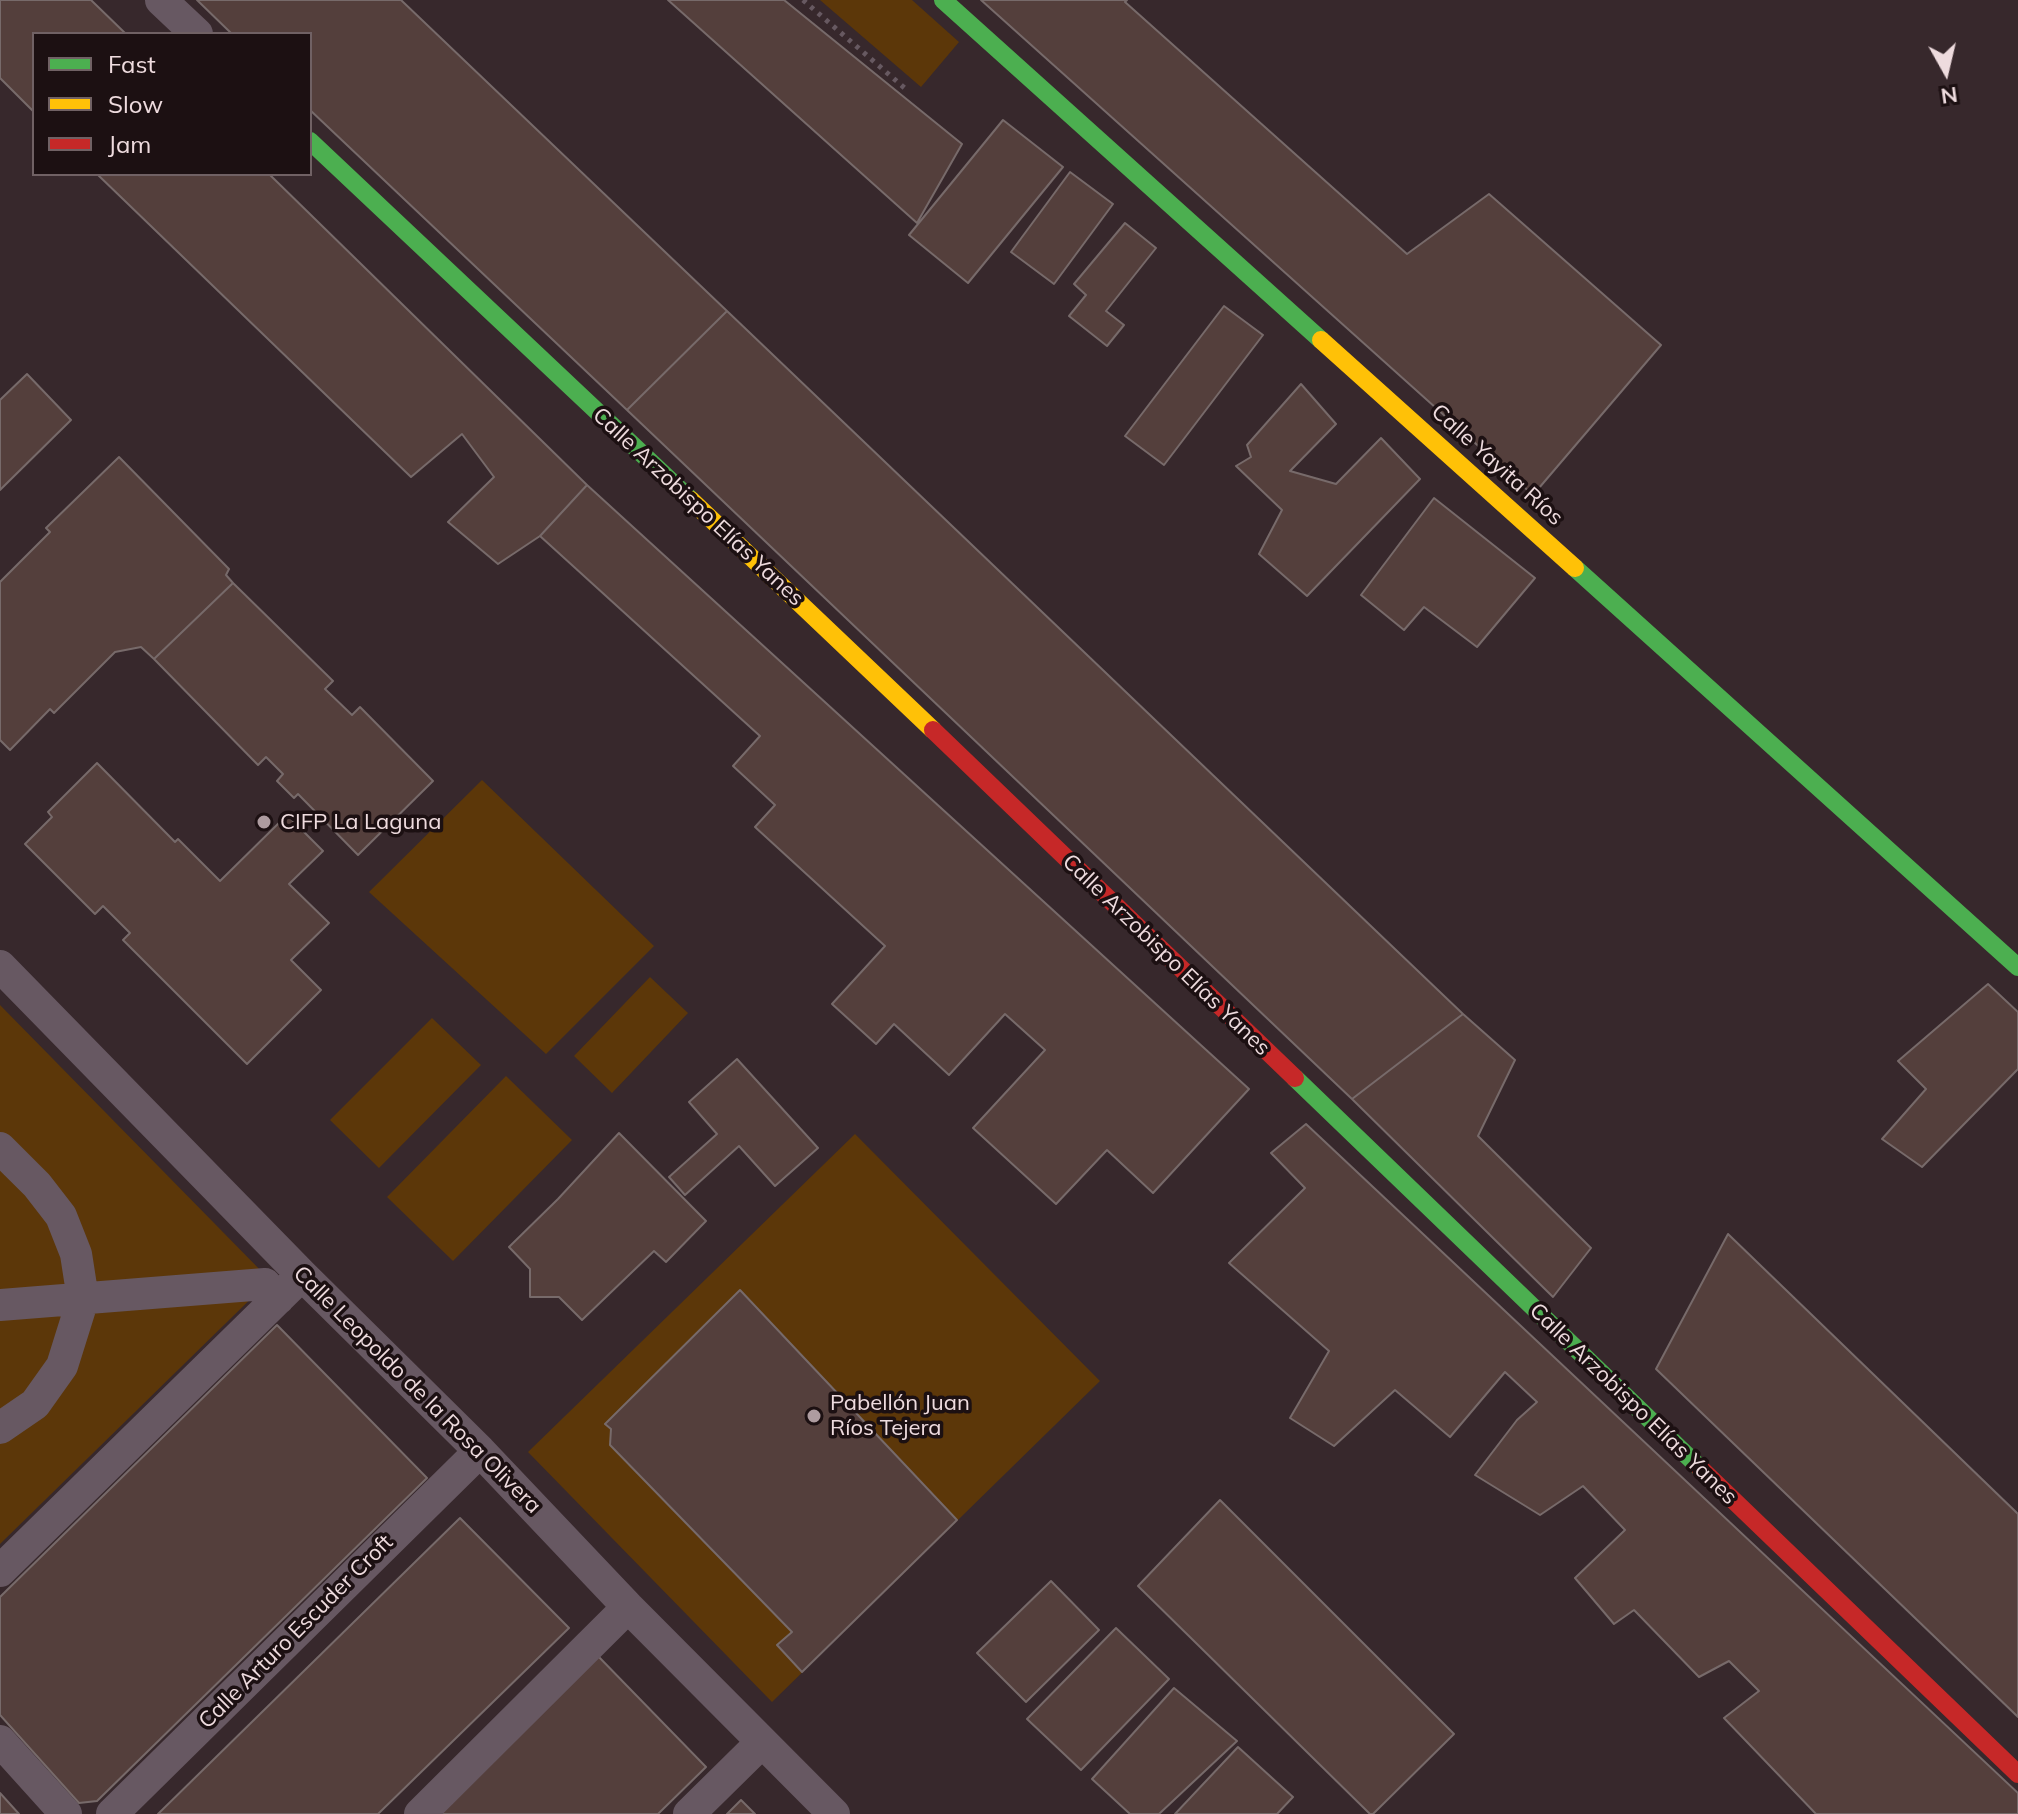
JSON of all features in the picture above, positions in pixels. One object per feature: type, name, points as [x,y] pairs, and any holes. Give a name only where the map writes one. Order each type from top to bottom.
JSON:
[{"type":"street","points":[[161,0],[195,32]]},
{"type":"street","name":"Calle Yayita Ríos","points":[[943,0],[2018,967]]},
{"type":"street","name":"Calle Arzobispo Elías Yanes","points":[[312,143],[803,605],[2018,1774]]},
{"type":"street","name":"Calle Leopoldo de la Rosa Olivera","points":[[0,966],[834,1814]]},
{"type":"street","points":[[0,1148],[37,1185],[61,1216],[76,1254],[83,1299],[62,1366],[35,1404],[0,1428]]},
{"type":"street","points":[[0,1571],[302,1275]]},
{"type":"street","points":[[0,1305],[265,1284],[278,1299]]},
{"type":"street","name":"Calle Arturo Escuder Croft","points":[[112,1814],[480,1451]]},
{"type":"street","points":[[420,1814],[628,1607]]},
{"type":"street","points":[[0,1741],[66,1814]]},
{"type":"street","points":[[689,1814],[761,1743]]},
{"type":"path","points":[[803,0],[908,91]]},
{"type":"shaded area","points":[[820,0],[912,0],[959,42],[921,87]]},
{"type":"shaded area","points":[[482,780],[654,946],[546,1054],[369,892]]},
{"type":"shaded area","points":[[650,977],[688,1013],[612,1093],[574,1056]]},
{"type":"shaded area","points":[[0,1005],[270,1280],[0,1544]]},
{"type":"shaded area","points":[[432,1018],[481,1065],[379,1168],[330,1120]]},
{"type":"shaded area","points":[[506,1076],[572,1140],[453,1261],[387,1197]]},
{"type":"shaded area","name":"Pabellón Juan Ríos Tejera","points":[[855,1134],[1100,1381],[772,1702],[528,1452]]},
{"type":"building","points":[[0,0],[91,0],[124,32],[32,32],[32,110],[0,78]]},
{"type":"building","points":[[197,0],[401,0],[727,311],[627,410],[312,112],[312,32],[230,32]]},
{"type":"building","points":[[668,0],[784,0],[962,144],[917,223]]},
{"type":"building","points":[[981,0],[1127,0],[1125,2],[1407,254],[1489,194],[1661,345],[1533,495]]},
{"type":"building","points":[[1003,120],[1063,167],[968,283],[909,235]]},
{"type":"building","points":[[1070,172],[1113,204],[1054,284],[1011,252]]},
{"type":"building","points":[[99,176],[271,176],[587,485],[540,536],[498,564],[448,522],[494,477],[462,434],[411,477]]},
{"type":"building","points":[[1125,223],[1156,248],[1106,311],[1124,325],[1107,346],[1069,316],[1086,295],[1074,284]]},
{"type":"building","points":[[1224,306],[1263,335],[1164,465],[1125,436]]},
{"type":"building","points":[[727,311],[1463,1014],[1352,1099],[627,410]]},
{"type":"building","points":[[27,374],[71,420],[0,490],[0,400]]},
{"type":"building","points":[[1301,384],[1336,424],[1290,471],[1336,484],[1381,438],[1420,479],[1307,596],[1259,554],[1282,510],[1236,466],[1251,457],[1247,445]]},
{"type":"building","points":[[119,457],[229,569],[226,575],[233,583],[154,659],[141,647],[115,652],[54,713],[50,709],[10,750],[0,740],[0,582],[50,532],[46,528]]},
{"type":"building","points":[[587,485],[1249,1089],[1153,1193],[1107,1150],[1056,1204],[973,1128],[1045,1050],[1005,1014],[949,1075],[894,1024],[876,1044],[832,1004],[885,946],[755,827],[775,805],[733,766],[760,736],[540,536]]},
{"type":"building","points":[[1434,498],[1535,578],[1477,647],[1424,607],[1404,630],[1361,595]]},
{"type":"building","points":[[233,583],[333,681],[325,689],[352,715],[360,707],[433,781],[358,855],[298,794],[294,798],[277,781],[283,774],[266,757],[258,765],[154,659]]},
{"type":"building","points":[[97,763],[175,842],[178,839],[220,881],[287,815],[323,851],[289,884],[329,923],[291,960],[321,990],[247,1064],[123,940],[130,933],[103,906],[95,914],[25,844],[52,817],[48,812]]},
{"type":"building","points":[[1988,984],[2018,1012],[2018,1069],[1922,1167],[1882,1139],[1926,1089],[1898,1061]]},
{"type":"building","points":[[1463,1014],[1515,1060],[1478,1136],[1591,1248],[1553,1297],[1352,1099]]},
{"type":"building","points":[[737,1059],[818,1148],[775,1186],[739,1146],[685,1195],[669,1177],[717,1134],[689,1102]]},
{"type":"building","points":[[1306,1124],[2018,1793],[2018,1814],[1816,1814],[1724,1718],[1759,1691],[1729,1661],[1699,1677],[1634,1610],[1614,1624],[1575,1578],[1625,1530],[1583,1486],[1540,1515],[1475,1475],[1517,1420],[1537,1402],[1505,1372],[1450,1437],[1395,1390],[1334,1446],[1290,1418],[1329,1351],[1229,1263],[1305,1188],[1271,1153]]},
{"type":"building","points":[[619,1133],[706,1221],[666,1262],[654,1251],[582,1320],[559,1297],[530,1297],[530,1269],[509,1247]]},
{"type":"building","points":[[1728,1234],[2018,1514],[2018,1717],[1656,1369]]},
{"type":"building","points":[[740,1290],[957,1520],[802,1672],[777,1645],[792,1632],[610,1445],[611,1429],[605,1424]]},
{"type":"building","points":[[277,1325],[427,1478],[97,1801],[79,1803],[0,1715],[0,1597]]},
{"type":"building","points":[[1220,1500],[1454,1734],[1373,1814],[1138,1586]]},
{"type":"building","points":[[460,1518],[569,1628],[378,1814],[158,1814]]},
{"type":"building","points":[[1051,1581],[1099,1630],[1026,1702],[977,1653]]},
{"type":"building","points":[[1116,1628],[1169,1679],[1081,1770],[1027,1719]]},
{"type":"building","points":[[596,1654],[706,1767],[658,1814],[433,1814]]},
{"type":"building","points":[[1174,1688],[1237,1741],[1159,1814],[1130,1814],[1092,1779]]},
{"type":"building","points":[[1238,1747],[1293,1797],[1277,1814],[1175,1814]]},
{"type":"building","points":[[0,1793],[19,1814],[0,1814]]},
{"type":"building","points":[[741,1800],[755,1814],[727,1814]]},
{"type":"traffic: fast","points":[[943,0],[1321,340]]},
{"type":"traffic: fast","points":[[312,143],[691,500]]},
{"type":"traffic: fast","points":[[1575,568],[2018,967]]},
{"type":"traffic: fast","points":[[1295,1078],[1700,1468]]},
{"type":"traffic: slow","points":[[1321,340],[1575,568]]},
{"type":"traffic: slow","points":[[691,500],[933,730]]},
{"type":"traffic: jam","points":[[933,730],[1295,1078]]},
{"type":"traffic: jam","points":[[1700,1468],[2018,1774]]},
{"type":"place","name":"CIFP La Laguna","points":[[264,822]]},
{"type":"place","name":"Pabellón Juan Ríos Tejera","points":[[814,1416]]}]
